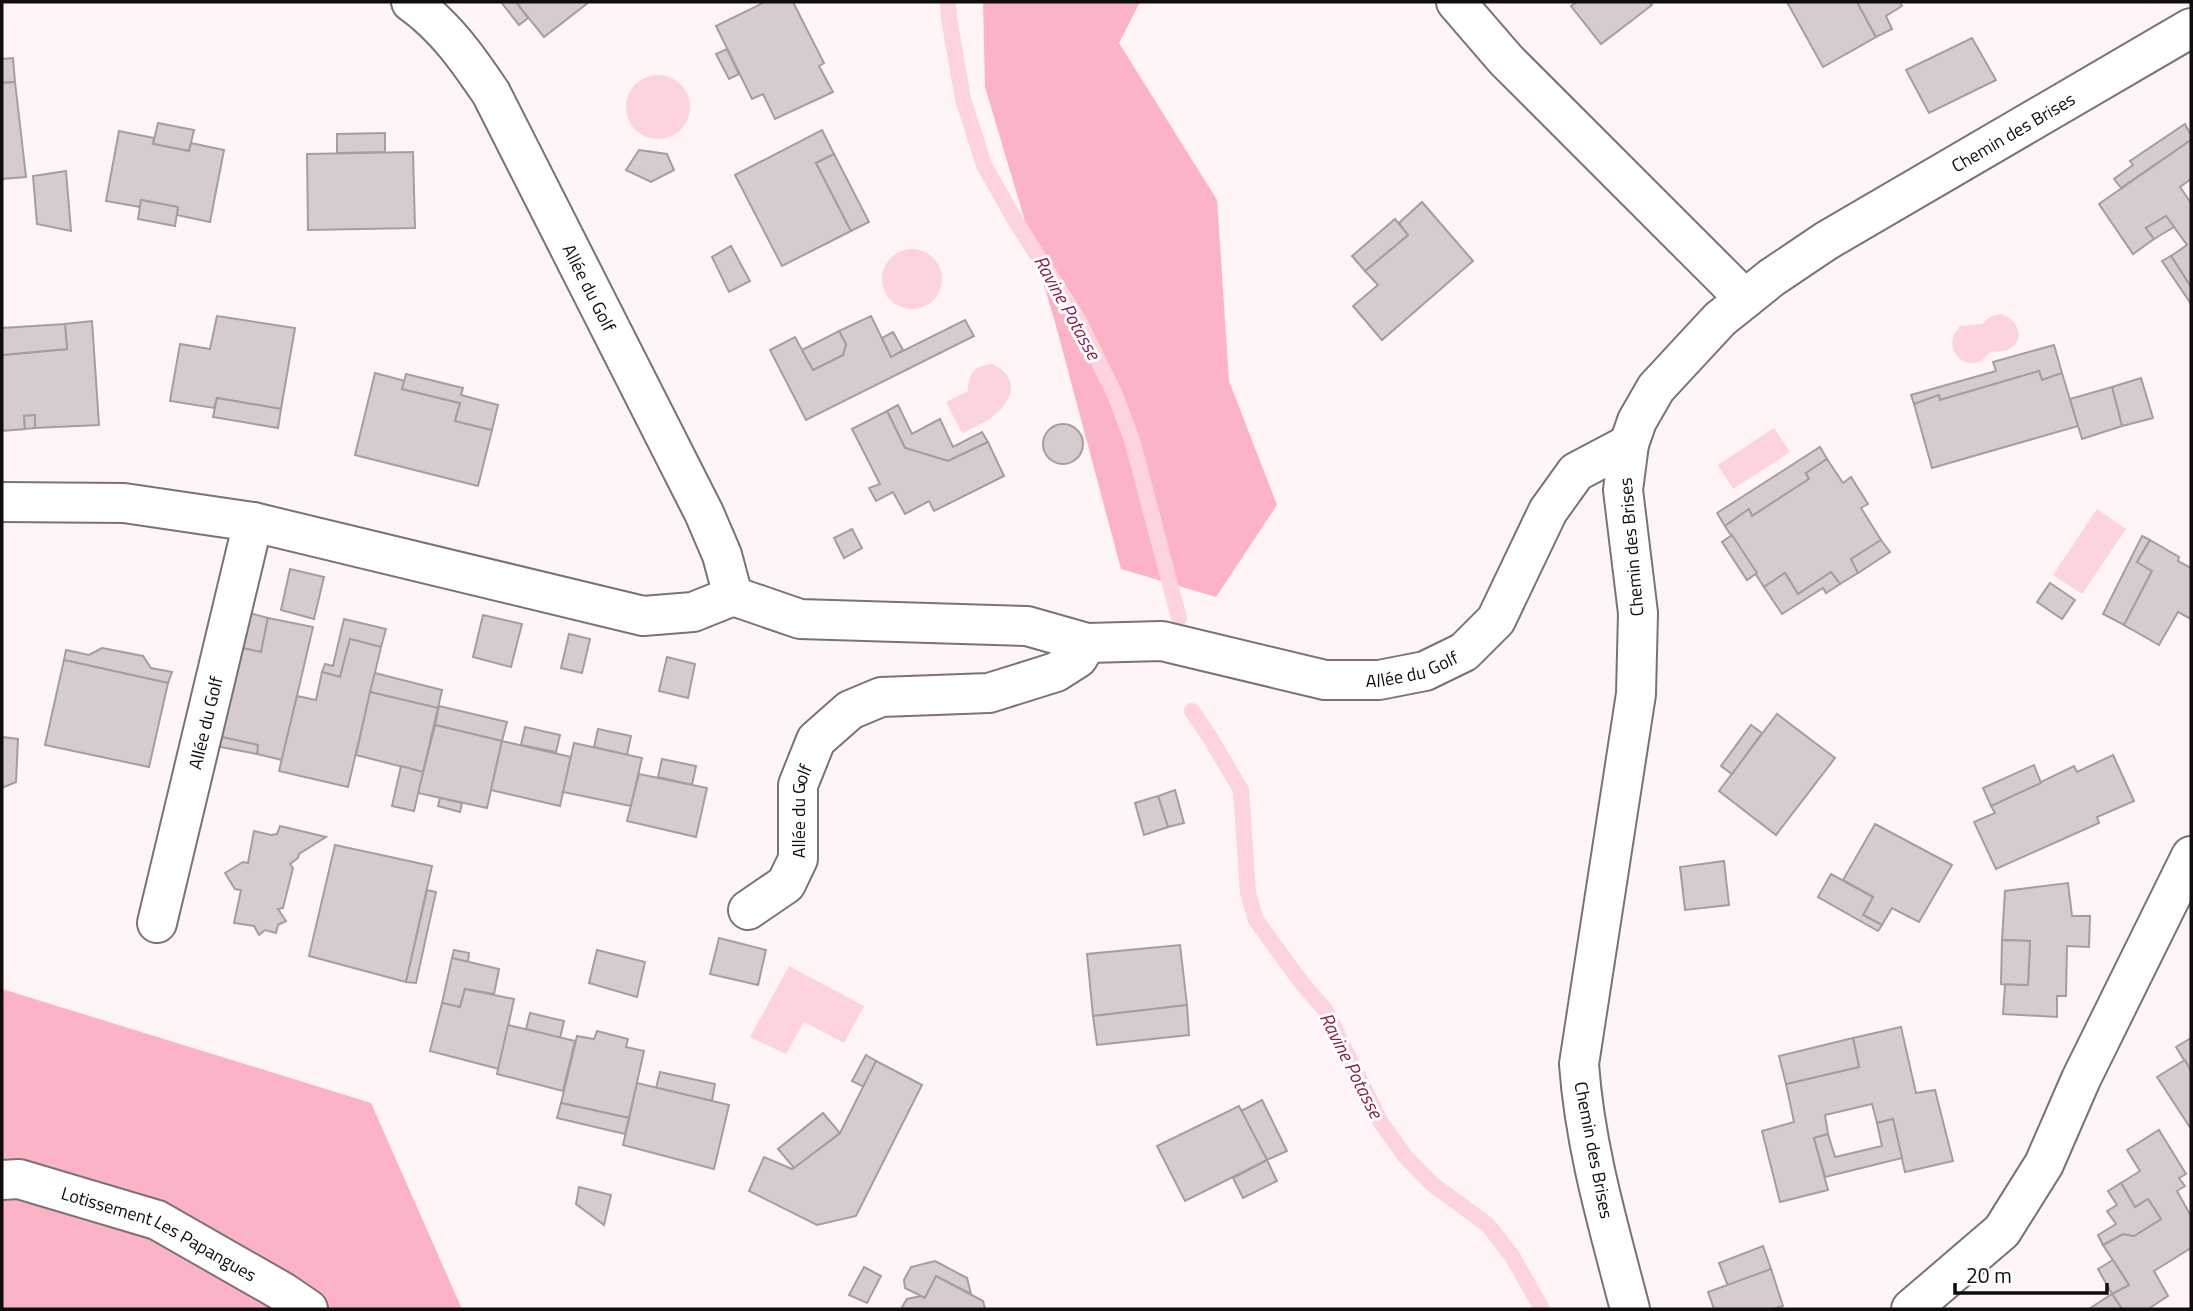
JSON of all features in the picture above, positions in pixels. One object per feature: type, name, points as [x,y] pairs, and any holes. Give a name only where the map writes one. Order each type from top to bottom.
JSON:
[{"type":"street","name":"Allée du Golf","points":[[411,2],[426,13],[463,52],[491,93],[704,513],[722,555],[733,596],[800,619],[1027,626],[1087,643],[1162,641],[1325,680],[1379,680],[1425,671],[1464,652],[1496,620],[1548,511],[1576,472],[1629,444]]},
{"type":"street","points":[[1456,2],[1506,60],[1745,299]]},
{"type":"street","name":"Chemin des Brises","points":[[1630,1309],[1596,1181],[1582,1106],[1579,1064],[1636,694],[1638,613],[1623,490],[1629,444],[1637,421],[1657,388],[1720,320],[1771,278],[1826,241],[2191,27]]},
{"type":"street","points":[[2,502],[124,503],[253,522],[643,616],[693,612],[733,596]]},
{"type":"street","name":"Allée du Golf","points":[[157,923],[253,522]]},
{"type":"street","name":"Allée du Golf","points":[[748,910],[786,884],[798,859],[798,785],[816,740],[850,710],[881,697],[989,693],[1056,672],[1078,658],[1087,643]]},
{"type":"street","points":[[1911,1309],[2002,1231],[2043,1164],[2081,1079],[2191,856]]},
{"type":"street","name":"Lotissement Les Papangues","points":[[2,1180],[19,1179],[157,1220],[308,1309]]},
{"type":"shaded area","points":[[983,2],[1140,2],[1119,43],[1217,200],[1229,381],[1277,505],[1216,597],[1121,569],[1055,322],[985,87]]},
{"type":"shaded area","points":[[652,75],[664,75],[681,84],[688,95],[688,119],[681,130],[664,139],[652,139],[640,134],[631,125],[626,113],[626,101],[631,89],[640,80]]},
{"type":"shaded area","points":[[912,249],[929,254],[937,262],[942,279],[937,296],[929,304],[912,309],[895,304],[887,296],[882,279],[887,262],[895,254]]},
{"type":"shaded area","points":[[2001,314],[2016,325],[2019,336],[2017,342],[2005,351],[1991,352],[1975,363],[1959,358],[1952,344],[1960,326],[1982,324],[1990,317]]},
{"type":"shaded area","points":[[992,364],[1008,376],[1011,391],[1008,399],[988,420],[962,433],[946,402],[968,391],[971,375],[976,369]]},
{"type":"shaded area","points":[[1774,428],[1790,452],[1733,489],[1718,465]]},
{"type":"shaded area","points":[[2097,509],[2126,529],[2082,594],[2053,575]]},
{"type":"shaded area","points":[[789,966],[864,1006],[844,1043],[804,1022],[786,1054],[750,1037]]},
{"type":"shaded area","points":[[2,989],[371,1103],[462,1309],[2,1309]]},
{"type":"building","points":[[501,2],[516,2],[528,18],[519,25]]},
{"type":"building","points":[[516,2],[589,2],[544,37]]},
{"type":"building","points":[[765,2],[793,2],[824,63],[819,66],[833,92],[775,119],[763,94],[752,99],[716,26]]},
{"type":"building","points":[[1577,2],[1649,2],[1652,5],[1601,44],[1571,6]]},
{"type":"building","points":[[1787,2],[1857,2],[1876,37],[1823,67]]},
{"type":"building","points":[[1857,2],[1900,2],[1902,6],[1886,16],[1892,29],[1876,37]]},
{"type":"building","points":[[1972,38],[1996,80],[1929,113],[1906,70]]},
{"type":"building","points":[[727,49],[739,74],[729,79],[716,54]]},
{"type":"building","points":[[13,58],[15,82],[2,83],[2,59]]},
{"type":"building","points":[[15,82],[26,177],[2,179],[2,83]]},
{"type":"building","points":[[158,123],[194,130],[189,151],[153,144]]},
{"type":"building","points":[[2185,124],[2191,140],[2121,188],[2114,179],[2133,165],[2130,161]]},
{"type":"building","points":[[822,130],[834,154],[816,163],[851,231],[782,266],[735,175]]},
{"type":"building","points":[[119,131],[154,138],[153,144],[189,151],[191,143],[224,150],[210,222],[177,215],[178,207],[141,200],[140,207],[106,201]]},
{"type":"building","points":[[385,133],[385,152],[337,153],[337,134]]},
{"type":"building","points":[[2191,140],[2191,179],[2180,187],[2191,203],[2191,287],[2171,256],[2187,245],[2166,216],[2146,228],[2154,239],[2133,254],[2099,204]]},
{"type":"building","points":[[639,150],[667,154],[674,170],[651,182],[626,170]]},
{"type":"building","points":[[413,152],[415,228],[308,230],[307,154]]},
{"type":"building","points":[[834,154],[869,222],[851,231],[816,163]]},
{"type":"building","points":[[66,171],[71,231],[37,224],[33,176]]},
{"type":"building","points":[[141,200],[178,207],[175,226],[138,219]]},
{"type":"building","points":[[1422,202],[1473,261],[1382,340],[1353,306],[1378,285],[1365,271],[1408,235],[1399,223]]},
{"type":"building","points":[[2166,216],[2174,227],[2154,239],[2146,228]]},
{"type":"building","points":[[1395,219],[1408,235],[1365,271],[1352,256]]},
{"type":"building","points":[[731,246],[750,281],[729,292],[712,257]]},
{"type":"building","points":[[2171,256],[2191,287],[2191,304],[2162,261]]},
{"type":"building","points":[[217,316],[295,328],[281,409],[217,398],[214,408],[170,401],[180,344],[210,349]]},
{"type":"building","points":[[871,316],[891,357],[965,320],[974,336],[806,420],[770,350],[795,337],[813,370],[843,355],[846,344],[839,331]]},
{"type":"building","points":[[92,321],[99,425],[35,428],[35,415],[24,416],[25,429],[2,431],[2,355],[67,349],[65,324]]},
{"type":"building","points":[[65,324],[67,349],[2,355],[2,328]]},
{"type":"building","points":[[839,331],[846,344],[843,355],[813,370],[802,350]]},
{"type":"building","points":[[893,332],[903,350],[891,357],[882,338]]},
{"type":"building","points":[[2054,345],[2062,373],[2042,380],[2039,371],[1940,400],[1939,395],[1914,404],[1911,395],[1996,371],[1993,362]]},
{"type":"building","points":[[2039,371],[2042,380],[2062,373],[2078,426],[1932,468],[1914,404],[1939,395],[1940,400]]},
{"type":"building","points":[[375,373],[405,381],[402,389],[460,403],[455,421],[492,430],[478,486],[355,455]]},
{"type":"building","points":[[406,374],[463,388],[461,395],[498,405],[492,430],[455,421],[460,403],[402,389]]},
{"type":"building","points":[[2141,378],[2153,418],[2122,426],[2112,387]]},
{"type":"building","points":[[2112,387],[2122,426],[2082,439],[2070,399]]},
{"type":"building","points":[[217,398],[281,409],[278,428],[213,417]]},
{"type":"building","points":[[898,405],[912,434],[940,419],[953,447],[982,432],[988,442],[948,461],[905,448],[887,411]]},
{"type":"building","points":[[887,411],[905,448],[948,461],[988,442],[1004,476],[934,511],[929,501],[905,514],[893,492],[876,501],[869,488],[880,484],[852,429]]},
{"type":"building","points":[[35,415],[35,428],[25,429],[24,416]]},
{"type":"building","points":[[1063,424],[1077,430],[1083,444],[1077,458],[1063,464],[1049,458],[1043,444],[1049,430]]},
{"type":"building","points":[[1820,447],[1827,459],[1806,473],[1809,479],[1752,516],[1749,509],[1725,526],[1717,513]]},
{"type":"building","points":[[1827,459],[1843,483],[1851,477],[1868,504],[1861,508],[1881,540],[1851,559],[1858,573],[1840,584],[1831,572],[1798,594],[1785,573],[1764,587],[1725,526],[1749,509],[1752,516],[1809,479],[1806,473]]},
{"type":"building","points":[[852,529],[862,548],[844,558],[834,538]]},
{"type":"building","points":[[1732,535],[1757,573],[1747,580],[1722,542]]},
{"type":"building","points":[[2142,536],[2150,540],[2137,562],[2152,571],[2124,625],[2103,614]]},
{"type":"building","points":[[1881,540],[1890,552],[1858,573],[1851,559]]},
{"type":"building","points":[[2150,540],[2179,557],[2178,561],[2191,568],[2191,619],[2178,612],[2159,645],[2124,625],[2152,571],[2137,562]]},
{"type":"building","points":[[290,569],[324,577],[314,619],[281,610]]},
{"type":"building","points":[[1831,572],[1840,584],[1826,593],[1823,588],[1782,614],[1764,587],[1785,573],[1798,594]]},
{"type":"building","points":[[2050,583],[2075,600],[2062,619],[2037,602]]},
{"type":"building","points":[[246,612],[268,618],[261,652],[238,647]]},
{"type":"building","points":[[483,615],[522,624],[511,667],[473,657]]},
{"type":"building","points":[[268,618],[313,627],[282,760],[257,754],[258,745],[217,736],[238,647],[261,652]]},
{"type":"building","points":[[344,619],[386,629],[381,647],[350,639],[340,677],[322,672],[325,664],[333,666]]},
{"type":"building","points":[[569,634],[590,639],[582,673],[561,668]]},
{"type":"building","points":[[350,639],[381,647],[348,787],[279,771],[297,696],[316,700],[322,672],[340,677]]},
{"type":"building","points":[[102,648],[143,656],[151,668],[172,672],[168,683],[64,660],[66,650],[89,655]]},
{"type":"building","points":[[667,657],[695,664],[688,698],[659,691]]},
{"type":"building","points":[[64,660],[168,683],[149,767],[45,745]]},
{"type":"building","points":[[375,673],[442,690],[438,708],[370,692]]},
{"type":"building","points":[[370,692],[438,708],[423,772],[356,755]]},
{"type":"building","points":[[439,706],[507,722],[502,741],[435,725]]},
{"type":"building","points":[[1777,714],[1835,758],[1776,835],[1719,791]]},
{"type":"building","points":[[435,725],[502,741],[487,808],[418,793]]},
{"type":"building","points":[[1751,725],[1762,733],[1732,774],[1721,766]]},
{"type":"building","points":[[525,727],[560,735],[556,752],[521,745]]},
{"type":"building","points":[[598,729],[631,736],[627,755],[594,747]]},
{"type":"building","points":[[217,736],[258,745],[257,754],[215,746]]},
{"type":"building","points":[[2,737],[18,739],[16,782],[2,788]]},
{"type":"building","points":[[502,741],[571,757],[560,806],[491,790]]},
{"type":"building","points":[[574,743],[642,758],[631,806],[563,792]]},
{"type":"building","points":[[2113,755],[2134,801],[2097,817],[2099,823],[1996,869],[1974,822],[1995,813],[1991,806],[2074,766],[2077,772]]},
{"type":"building","points":[[662,759],[696,766],[692,785],[658,777]]},
{"type":"building","points":[[2034,765],[2041,783],[1991,806],[1983,788]]},
{"type":"building","points":[[401,766],[423,772],[414,811],[392,806]]},
{"type":"building","points":[[639,774],[707,788],[696,837],[627,821]]},
{"type":"building","points":[[1175,790],[1184,823],[1168,827],[1158,796]]},
{"type":"building","points":[[1158,796],[1168,827],[1144,835],[1135,803]]},
{"type":"building","points":[[440,798],[462,803],[460,812],[438,806]]},
{"type":"building","points":[[1875,824],[1952,865],[1919,922],[1892,908],[1882,925],[1863,915],[1873,897],[1843,880]]},
{"type":"building","points":[[280,826],[326,837],[299,854],[290,864],[293,868],[283,908],[278,909],[286,921],[278,925],[276,933],[265,930],[259,935],[254,926],[234,923],[241,890],[235,889],[225,873],[243,862],[248,863],[254,831],[277,834]]},
{"type":"building","points":[[335,845],[432,866],[406,982],[309,956]]},
{"type":"building","points":[[1724,861],[1729,905],[1685,910],[1680,867]]},
{"type":"building","points":[[1831,874],[1873,897],[1863,915],[1882,925],[1878,931],[1818,897]]},
{"type":"building","points":[[2068,883],[2072,916],[2090,916],[2089,947],[2067,946],[2066,996],[2057,996],[2057,1017],[2003,1014],[2005,984],[2028,985],[2030,941],[2002,940],[2005,891]]},
{"type":"building","points":[[427,890],[436,892],[416,983],[406,982]]},
{"type":"building","points":[[719,938],[766,950],[758,985],[710,974]]},
{"type":"building","points":[[2002,940],[2030,941],[2028,985],[2001,984]]},
{"type":"building","points":[[1180,945],[1187,1005],[1093,1016],[1087,954]]},
{"type":"building","points":[[454,950],[469,953],[468,962],[452,958]]},
{"type":"building","points":[[597,950],[645,962],[637,997],[589,983]]},
{"type":"building","points":[[452,958],[499,969],[494,994],[465,989],[460,1007],[442,1003]]},
{"type":"building","points":[[465,989],[514,999],[499,1069],[430,1051],[442,1003],[460,1007]]},
{"type":"building","points":[[1187,1005],[1189,1035],[1097,1045],[1093,1016]]},
{"type":"building","points":[[530,1013],[564,1021],[560,1038],[526,1029]]},
{"type":"building","points":[[508,1025],[575,1041],[563,1091],[497,1074]]},
{"type":"building","points":[[1901,1027],[1916,1093],[1935,1090],[1953,1161],[1905,1172],[1893,1119],[1877,1123],[1872,1104],[1825,1115],[1828,1134],[1814,1138],[1828,1190],[1780,1202],[1762,1131],[1794,1122],[1786,1084],[1859,1067],[1853,1038]]},
{"type":"building","points":[[597,1031],[628,1039],[626,1047],[644,1051],[629,1118],[561,1103],[577,1036],[594,1039]]},
{"type":"building","points":[[1853,1038],[1859,1067],[1786,1084],[1779,1056]]},
{"type":"building","points":[[2191,1038],[2191,1071],[2176,1047]]},
{"type":"building","points":[[866,1055],[876,1061],[864,1087],[852,1081]]},
{"type":"building","points":[[2185,1060],[2191,1071],[2191,1129],[2157,1077]]},
{"type":"building","points":[[876,1061],[922,1085],[856,1216],[817,1225],[749,1191],[764,1157],[792,1169],[840,1133]]},
{"type":"building","points":[[660,1072],[715,1084],[712,1101],[656,1088]]},
{"type":"building","points":[[637,1083],[729,1105],[714,1169],[623,1145]]},
{"type":"building","points":[[1262,1100],[1287,1151],[1267,1160],[1241,1111]]},
{"type":"building","points":[[561,1103],[629,1118],[625,1134],[557,1118]]},
{"type":"building","points":[[1239,1106],[1267,1160],[1185,1201],[1157,1146]]},
{"type":"building","points":[[823,1113],[840,1133],[794,1168],[778,1149]]},
{"type":"building","points":[[1893,1119],[1902,1158],[1825,1177],[1814,1138],[1828,1134],[1835,1157],[1882,1146],[1877,1123]]},
{"type":"building","points":[[2159,1130],[2186,1174],[2179,1178],[2185,1186],[2177,1191],[2191,1216],[2191,1248],[2154,1271],[2168,1296],[2148,1309],[2122,1309],[2112,1294],[2129,1285],[2103,1245],[2123,1234],[2134,1236],[2161,1219],[2148,1199],[2135,1207],[2121,1183],[2140,1171],[2127,1150]]},
{"type":"building","points":[[1267,1160],[1277,1181],[1243,1198],[1233,1178]]},
{"type":"building","points":[[2121,1183],[2135,1207],[2148,1199],[2161,1219],[2134,1236],[2123,1234],[2103,1245],[2098,1235],[2116,1224],[2107,1211],[2117,1205],[2108,1191]]},
{"type":"building","points":[[579,1187],[611,1195],[604,1225],[576,1204]]},
{"type":"building","points":[[1763,1246],[1771,1269],[1728,1286],[1719,1263]]},
{"type":"building","points":[[2113,1260],[2129,1285],[2112,1294],[2098,1269]]},
{"type":"building","points":[[935,1261],[967,1278],[971,1294],[936,1276],[925,1298],[905,1288],[904,1280],[911,1267]]},
{"type":"building","points":[[864,1267],[881,1276],[867,1303],[849,1295]]},
{"type":"building","points":[[1771,1269],[1783,1306],[1773,1309],[1714,1309],[1708,1292]]},
{"type":"building","points":[[936,1276],[983,1301],[985,1309],[901,1309],[907,1299],[921,1296],[925,1298]]},
{"type":"building","points":[[2112,1294],[2122,1309],[2089,1309]]},
{"type":"waterway","name":"Ravine Potasse","points":[[948,2],[963,99],[984,165],[1015,220],[1079,321],[1116,397],[1132,440],[1179,618]]},
{"type":"waterway","name":"Ravine Potasse","points":[[1192,711],[1241,790],[1248,893],[1256,920],[1301,982],[1326,1011],[1380,1121],[1404,1155],[1432,1184],[1488,1225],[1512,1256],[1542,1309]]}]
